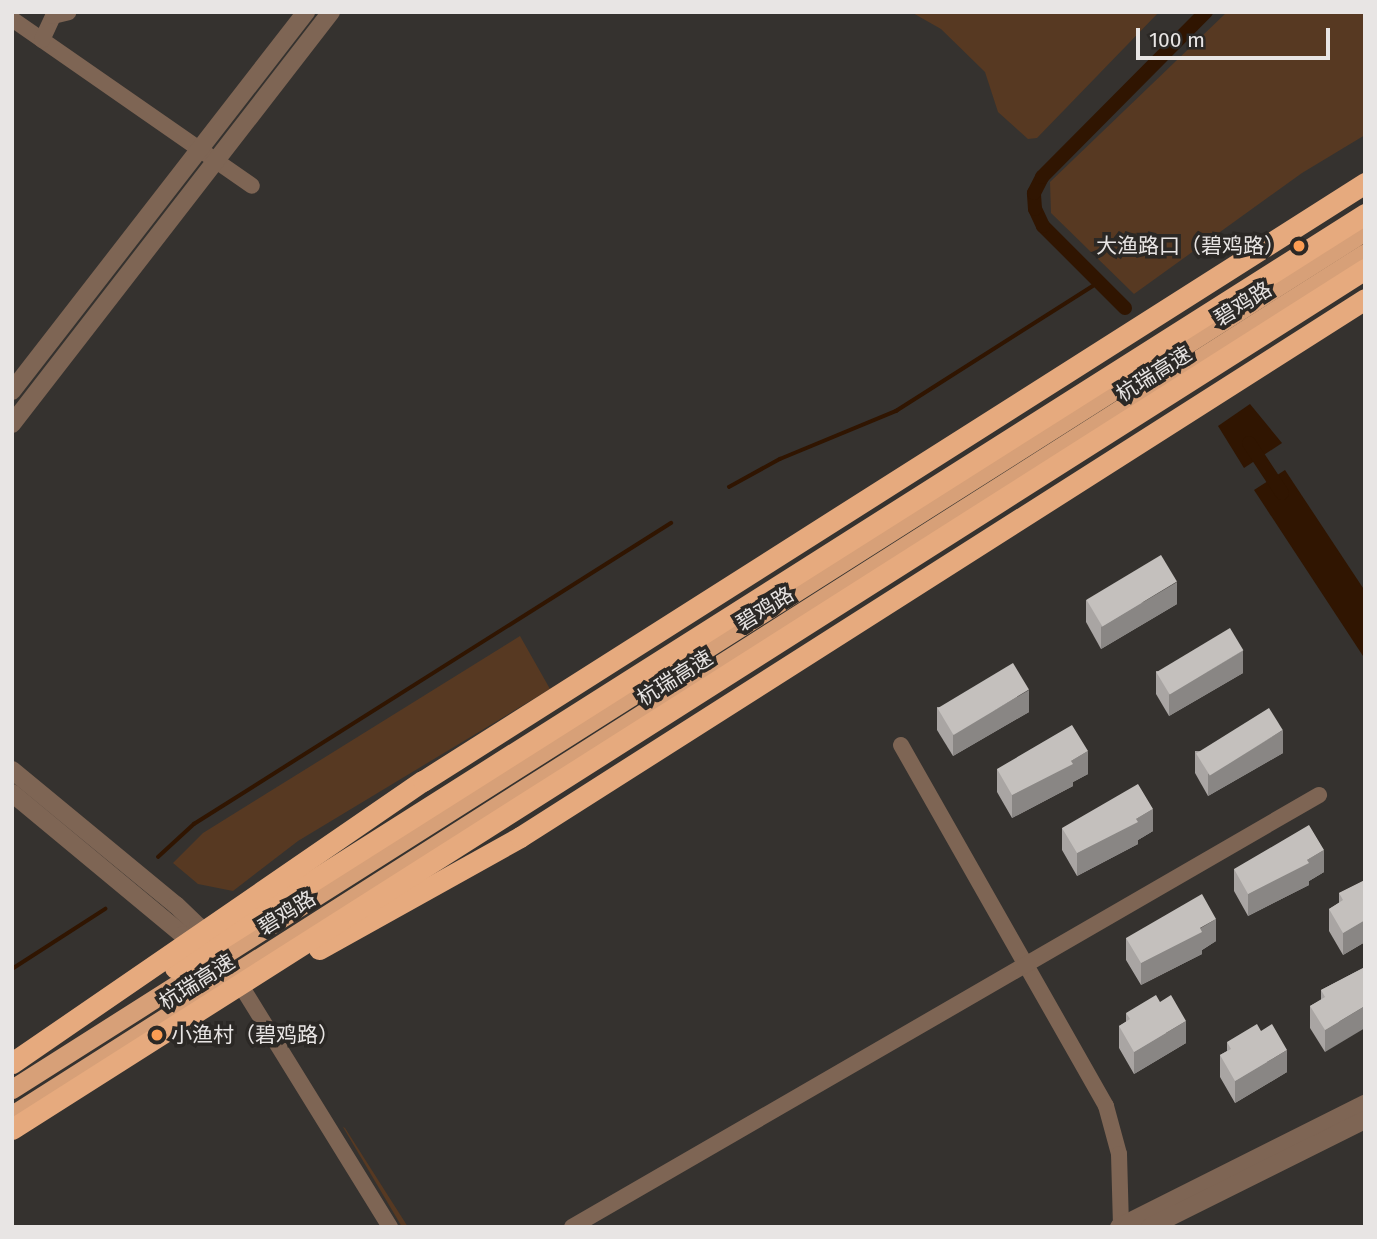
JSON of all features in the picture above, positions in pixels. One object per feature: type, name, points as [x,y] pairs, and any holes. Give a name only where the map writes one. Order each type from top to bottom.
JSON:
[{"type":"highway","points":[[12,1063],[423,782],[1365,183]]},
{"type":"highway","name":"杭瑞高速","points":[[12,1071],[1365,214]]},
{"type":"highway","name":"碧鸡路","points":[[12,1089],[1365,231]]},
{"type":"highway","name":"碧鸡路","points":[[12,1115],[1365,253]]},
{"type":"highway","name":"杭瑞高速","points":[[12,1129],[1365,269]]},
{"type":"highway","points":[[124,1057],[520,838],[1365,299]]},
{"type":"street","points":[[42,40],[53,16],[69,12]]},
{"type":"street","points":[[12,391],[306,12]]},
{"type":"street","points":[[12,425],[331,12]]},
{"type":"street","points":[[12,19],[252,186]]},
{"type":"street","points":[[901,745],[1106,1106],[1119,1154],[1121,1226],[1365,1104]]},
{"type":"street","points":[[12,770],[198,926],[211,963]]},
{"type":"street","points":[[12,793],[183,935],[211,963]]},
{"type":"street","points":[[572,1227],[1024,963],[1320,795]]},
{"type":"street","points":[[233,974],[390,1227]]},
{"type":"street","points":[[1150,1227],[1365,1120]]},
{"type":"shaded area","points":[[911,12],[1159,12],[1037,138],[1028,139],[998,112],[985,72],[941,29]]},
{"type":"shaded area","points":[[1227,12],[1365,12],[1365,135],[1302,173],[1134,294],[1051,213],[1050,182]]},
{"type":"shaded area","points":[[1250,404],[1282,443],[1244,468],[1218,426]]},
{"type":"shaded area","points":[[1285,470],[1365,591],[1365,659],[1254,490]]},
{"type":"shaded area","points":[[520,636],[550,689],[298,841],[233,891],[198,884],[173,863],[203,833]]},
{"type":"shaded area","points":[[343,1127],[345,1128],[408,1227],[402,1227]]},
{"type":"building","points":[[1161,555],[1177,582],[1102,626],[1086,600]]},
{"type":"building","points":[[1230,628],[1243,650],[1170,695],[1156,672]]},
{"type":"building","points":[[1013,663],[1029,690],[954,735],[938,708]]},
{"type":"building","points":[[1269,708],[1283,730],[1210,776],[1196,754]]},
{"type":"building","points":[[1072,725],[1088,751],[1071,761],[1073,764],[1012,795],[997,769]]},
{"type":"building","points":[[1138,784],[1153,809],[1136,819],[1138,822],[1077,853],[1062,828]]},
{"type":"building","points":[[1309,825],[1324,850],[1307,860],[1309,863],[1248,894],[1234,869]]},
{"type":"building","points":[[1365,880],[1365,920],[1343,933],[1329,909],[1343,900],[1339,893]]},
{"type":"building","points":[[1202,894],[1216,919],[1200,928],[1202,932],[1141,963],[1126,938]]},
{"type":"building","points":[[1365,967],[1365,1006],[1325,1030],[1310,1006],[1325,997],[1321,990]]},
{"type":"building","points":[[1156,995],[1160,1002],[1171,995],[1186,1021],[1134,1052],[1119,1026],[1130,1019],[1126,1013]]},
{"type":"building","points":[[1257,1024],[1261,1031],[1272,1024],[1287,1050],[1235,1081],[1220,1055],[1231,1049],[1227,1042]]},
{"type":"waterway","points":[[1125,308],[1043,226],[1035,209],[1034,193],[1042,177],[1206,12]]},
{"type":"waterway","points":[[729,487],[780,459],[896,411],[1099,282]]},
{"type":"waterway","points":[[1249,443],[1282,493]]},
{"type":"waterway","points":[[158,857],[194,824],[671,523]]},
{"type":"waterway","points":[[12,969],[105,909]]},
{"type":"place","name":"大渔路口（碧鸡路）","points":[[1299,246]]},
{"type":"place","name":"小渔村（碧鸡路）","points":[[157,1035]]}]
